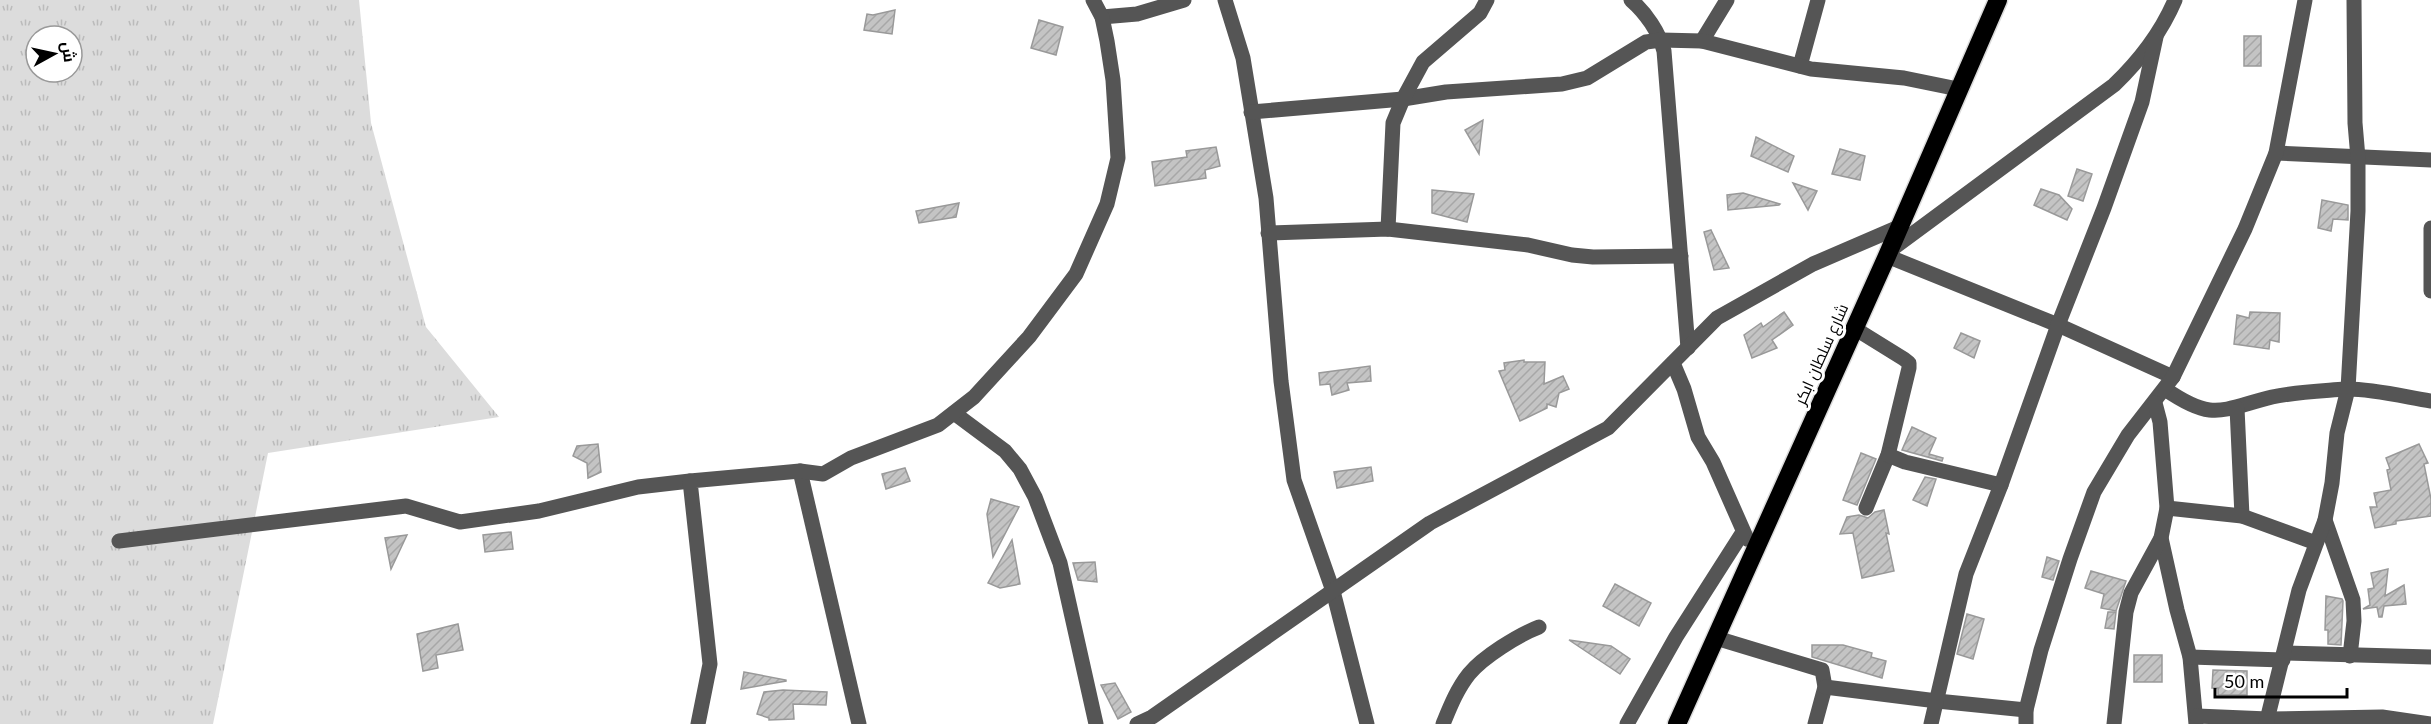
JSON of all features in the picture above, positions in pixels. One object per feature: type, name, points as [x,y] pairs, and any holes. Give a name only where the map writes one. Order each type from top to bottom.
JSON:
[{"type":"highway","name":"شارع سلطان ابكر","points":[[1677,724],[1998,0]]},
{"type":"street","points":[[119,541],[406,506],[460,522],[539,511],[638,487],[800,471],[823,474],[851,458],[938,425],[974,397],[1029,337],[1076,274],[1107,204],[1118,158],[1113,80],[1102,16],[1093,0]]},
{"type":"street","points":[[1102,16],[1137,14],[1184,0]]},
{"type":"street","points":[[1225,0],[1243,58],[1266,198],[1281,381],[1294,480],[1333,591],[1367,724]]},
{"type":"street","points":[[1388,230],[1394,123],[1403,99],[1424,62],[1480,13],[1487,0]]},
{"type":"street","points":[[1631,0],[1641,8],[1661,40],[1666,62],[1688,348]]},
{"type":"street","points":[[1702,41],[1727,0]]},
{"type":"street","points":[[1800,66],[1818,0]]},
{"type":"street","points":[[1887,254],[2097,99],[2130,69],[2156,37],[2175,0]]},
{"type":"street","points":[[1825,687],[1937,701],[2026,717],[2055,606],[2094,492],[2128,435],[2169,383],[2245,228],[2276,153],[2305,0]]},
{"type":"street","points":[[2267,721],[2299,590],[2325,520],[2332,483],[2337,433],[2348,389],[2357,244],[2358,158],[2355,123],[2354,0]]},
{"type":"street","points":[[1931,724],[1966,574],[2142,102],[2156,37]]},
{"type":"street","points":[[1251,112],[1403,99],[1446,92],[1562,84],[1587,78],[1646,42],[1661,40],[1702,41],[1800,66],[1904,78],[1958,89]]},
{"type":"street","points":[[2276,153],[2431,160]]},
{"type":"street","points":[[1137,724],[1152,717],[1430,523],[1608,428],[1718,318],[1813,264],[1899,227]]},
{"type":"street","points":[[2431,228],[2431,291]]},
{"type":"street","points":[[1268,233],[1388,230],[1528,245],[1572,255],[1593,257],[1680,256]]},
{"type":"street","points":[[1887,254],[2058,325],[2169,383],[2188,405],[2201,410],[2237,408],[2273,397],[2348,389],[2431,401]]},
{"type":"street","points":[[1854,328],[1908,363],[1888,455],[1866,508]]},
{"type":"street","points":[[1673,363],[1684,389],[1698,437],[1713,462],[1753,554]]},
{"type":"street","points":[[2114,724],[2126,612],[2131,593],[2161,538],[2167,508],[2160,422],[2155,403]]},
{"type":"street","points":[[2237,408],[2242,516]]},
{"type":"street","points":[[954,413],[1005,451],[1020,469],[1035,497],[1060,563],[1096,724]]},
{"type":"street","points":[[1888,455],[1905,462],[2001,485]]},
{"type":"street","points":[[800,471],[859,724]]},
{"type":"street","points":[[690,481],[710,664],[698,724]]},
{"type":"street","points":[[2167,508],[2242,516],[2316,543]]},
{"type":"street","points":[[2325,520],[2352,600],[2354,621],[2350,656]]},
{"type":"street","points":[[1628,724],[1676,637],[1743,532]]},
{"type":"street","points":[[2161,538],[2176,610],[2190,657],[2196,720],[2267,721],[2382,717],[2431,723]]},
{"type":"street","points":[[1443,724],[1453,699],[1470,673],[1519,635],[1539,627]]},
{"type":"street","points":[[1716,638],[1822,670],[1825,687],[1815,724]]},
{"type":"street","points":[[2190,657],[2431,657]]},
{"type":"green space","points":[[0,0],[359,0],[371,123],[426,327],[499,417],[268,453],[213,724],[0,724]]},
{"type":"building","points":[[895,10],[892,34],[864,30],[867,14],[873,15]]},
{"type":"building","points":[[1039,20],[1063,27],[1056,55],[1031,48]]},
{"type":"building","points":[[2244,36],[2261,36],[2261,66],[2244,66]]},
{"type":"building","points":[[1483,120],[1479,154],[1465,130]]},
{"type":"building","points":[[1756,137],[1794,156],[1788,172],[1751,156]]},
{"type":"building","points":[[1216,147],[1220,166],[1205,170],[1206,178],[1155,186],[1152,162],[1187,157],[1186,151]]},
{"type":"building","points":[[1840,149],[1865,156],[1860,180],[1832,174]]},
{"type":"building","points":[[2077,169],[2092,174],[2083,201],[2068,196]]},
{"type":"building","points":[[1793,183],[1817,191],[1808,210]]},
{"type":"building","points":[[2041,189],[2059,195],[2072,209],[2067,220],[2034,205]]},
{"type":"building","points":[[1432,190],[1474,194],[1467,222],[1432,213]]},
{"type":"building","points":[[1743,193],[1780,204],[1728,210],[1727,195]]},
{"type":"building","points":[[2322,200],[2348,205],[2348,220],[2333,219],[2331,231],[2318,228]]},
{"type":"building","points":[[959,203],[956,217],[919,223],[916,211]]},
{"type":"building","points":[[1711,230],[1729,268],[1714,270],[1704,232]]},
{"type":"building","points":[[1784,312],[1793,325],[1772,340],[1777,348],[1752,358],[1744,335],[1761,323],[1763,327]]},
{"type":"building","points":[[2250,312],[2280,313],[2279,342],[2270,340],[2269,349],[2234,344],[2237,315],[2249,318]]},
{"type":"building","points":[[1961,333],[1980,341],[1974,358],[1954,348]]},
{"type":"building","points":[[1524,360],[1524,362],[1545,362],[1544,384],[1563,376],[1569,389],[1559,393],[1556,407],[1547,404],[1547,408],[1520,421],[1499,371],[1505,370],[1504,363]]},
{"type":"building","points":[[1370,366],[1371,381],[1347,383],[1349,390],[1332,395],[1330,384],[1320,385],[1319,373]]},
{"type":"building","points":[[1912,427],[1936,438],[1929,454],[1943,458],[1942,461],[1902,450]]},
{"type":"building","points":[[598,444],[601,472],[588,478],[587,463],[573,456],[577,446]]},
{"type":"building","points":[[2419,444],[2428,463],[2424,464],[2431,499],[2431,516],[2396,521],[2396,524],[2375,528],[2370,507],[2377,507],[2374,493],[2391,490],[2387,470],[2390,469],[2386,458]]},
{"type":"building","points":[[1861,453],[1876,459],[1857,505],[1843,500]]},
{"type":"building","points":[[1371,467],[1373,481],[1337,488],[1334,472]]},
{"type":"building","points":[[905,468],[910,481],[886,489],[882,474]]},
{"type":"building","points":[[1925,477],[1936,479],[1927,506],[1913,500]]},
{"type":"building","points":[[991,499],[1019,507],[993,557],[987,514]]},
{"type":"building","points":[[1884,510],[1894,571],[1862,578],[1853,533],[1840,534],[1847,517],[1859,515],[1868,518],[1875,512]]},
{"type":"building","points":[[511,532],[513,549],[485,552],[483,535]]},
{"type":"building","points":[[407,535],[391,569],[385,538]]},
{"type":"building","points":[[1012,540],[1020,584],[1000,588],[988,583]]},
{"type":"building","points":[[2047,557],[2059,561],[2053,580],[2042,577]]},
{"type":"building","points":[[1095,562],[1097,582],[1078,580],[1073,563]]},
{"type":"building","points":[[2388,569],[2385,596],[2404,585],[2406,604],[2384,606],[2382,617],[2379,617],[2377,607],[2363,609],[2370,605],[2368,589],[2374,588],[2371,573]]},
{"type":"building","points":[[2091,571],[2126,581],[2116,611],[2101,608],[2104,594],[2085,588]]},
{"type":"building","points":[[1615,584],[1651,603],[1639,626],[1603,606]]},
{"type":"building","points":[[2326,596],[2343,601],[2341,645],[2328,644],[2328,630],[2325,630]]},
{"type":"building","points":[[2108,612],[2116,612],[2114,629],[2105,628]]},
{"type":"building","points":[[1967,614],[1984,619],[1973,659],[1957,654]]},
{"type":"building","points":[[458,624],[463,650],[436,655],[438,668],[423,671],[417,634]]},
{"type":"building","points":[[1569,640],[1611,646],[1630,659],[1620,674]]},
{"type":"building","points":[[1812,645],[1843,645],[1872,653],[1871,657],[1886,661],[1882,678],[1812,657]]},
{"type":"building","points":[[2134,655],[2162,655],[2162,682],[2134,682]]},
{"type":"building","points":[[2213,670],[2247,671],[2247,695],[2218,695],[2218,688],[2212,688]]},
{"type":"building","points":[[744,672],[786,680],[786,681],[741,689]]},
{"type":"building","points":[[1115,683],[1131,712],[1118,719],[1101,685]]},
{"type":"building","points":[[783,690],[827,692],[826,705],[793,704],[794,719],[769,720],[757,714],[764,692]]}]
